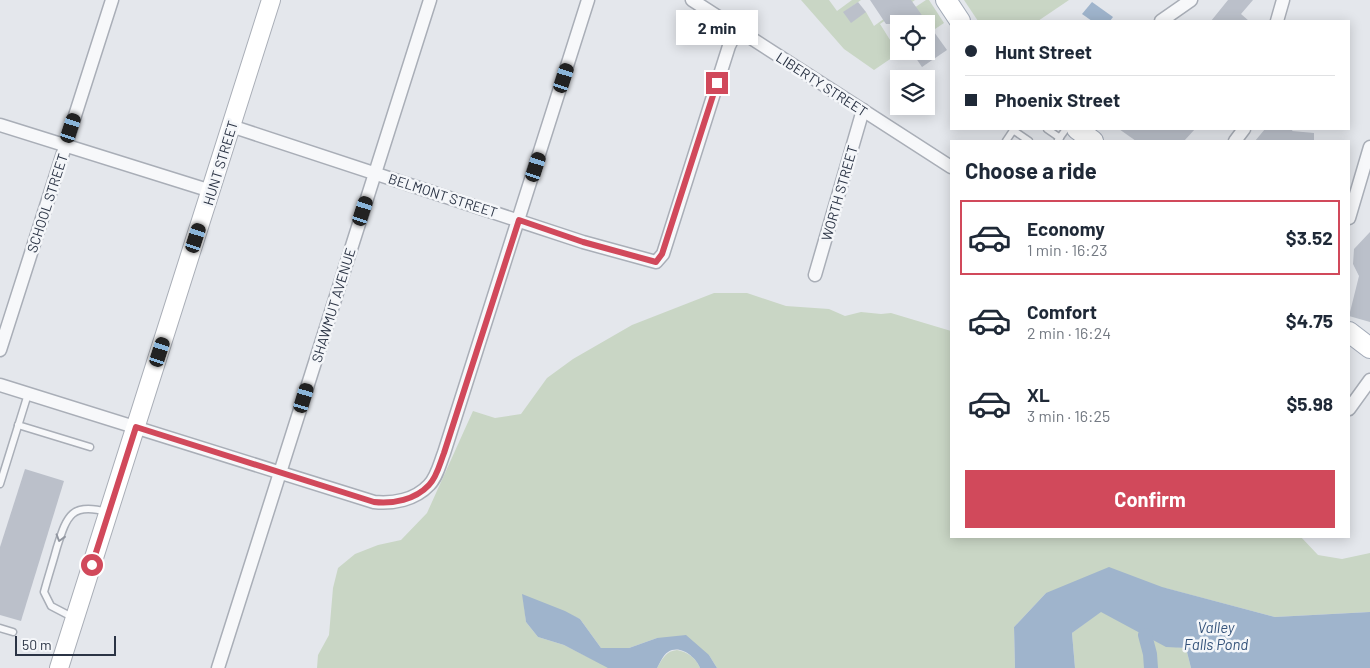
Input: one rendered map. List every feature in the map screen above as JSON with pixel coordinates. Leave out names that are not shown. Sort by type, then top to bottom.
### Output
[{"type":"main road","name":"HUNT STREET","points":[[59,668],[271,0]]},
{"type":"main road","points":[[946,0],[959,20]]},
{"type":"main road","points":[[1078,130],[1092,140]]},
{"type":"main road","points":[[1350,333],[1370,348]]},
{"type":"street","name":"SCHOOL STREET","points":[[0,350],[112,0]]},
{"type":"street","name":"SHAWMUT AVENUE","points":[[218,668],[430,0]]},
{"type":"street","points":[[0,385],[374,502],[389,503],[412,496],[429,485],[436,474],[588,0]]},
{"type":"street","name":"LIBERTY STREET","points":[[692,0],[950,166]]},
{"type":"street","points":[[1162,20],[1191,0]]},
{"type":"street","points":[[1277,20],[1283,0]]},
{"type":"street","name":"BELMONT STREET","points":[[231,126],[583,242],[656,262],[662,254],[729,46],[737,30]]},
{"type":"street","name":"WORTH STREET","points":[[815,275],[863,110]]},
{"type":"street","points":[[0,124],[211,191]]},
{"type":"street","points":[[1350,215],[1370,147]]},
{"type":"street","points":[[1350,408],[1370,380]]},
{"type":"lane","points":[[1014,130],[1028,140]]},
{"type":"lane","points":[[1048,130],[1059,140]]},
{"type":"lane","points":[[0,484],[28,394]]},
{"type":"lane","points":[[18,425],[90,447]]},
{"type":"lane","points":[[75,618],[50,606],[44,592],[66,520],[78,511],[91,507],[109,512]]},
{"type":"lane","points":[[0,628],[13,632]]},
{"type":"green space","points":[[801,0],[829,0],[837,11],[852,0],[861,0],[844,12],[866,12],[874,26],[910,0],[915,0],[893,15],[890,15],[890,17],[880,24],[890,40],[890,59],[874,70],[844,49]]},
{"type":"green space","points":[[926,0],[929,0],[944,23],[935,29],[935,15],[905,14]]},
{"type":"green space","points":[[964,0],[1069,0],[1039,20],[977,20]]},
{"type":"green space","points":[[714,293],[747,293],[786,306],[829,309],[845,316],[861,312],[891,313],[950,331],[950,538],[1302,538],[1318,555],[1342,559],[1370,553],[1370,612],[1275,617],[1165,588],[1046,593],[1014,627],[1015,668],[717,668],[709,655],[657,638],[629,648],[601,648],[580,619],[523,595],[526,622],[538,637],[564,645],[610,668],[317,668],[318,655],[329,635],[333,588],[338,568],[355,554],[378,545],[401,540],[427,513],[473,411],[495,418],[521,414],[547,378],[573,359],[632,325]]},
{"type":"green space","points":[[1101,611],[1166,646],[1186,648],[1191,668],[1075,668],[1072,633]]},
{"type":"green space","points":[[677,650],[691,656],[700,668],[657,668],[667,653]]},
{"type":"water","points":[[1092,2],[1113,17],[1111,20],[1091,20],[1082,14]]},
{"type":"water","name":"Valley Falls Pond","points":[[1109,567],[1162,587],[1275,617],[1370,612],[1370,668],[1191,668],[1186,648],[1166,647],[1101,612],[1072,633],[1075,668],[1015,668],[1014,627],[1046,593]]},
{"type":"water","points":[[522,594],[580,619],[601,648],[629,648],[657,638],[686,635],[709,655],[717,668],[700,668],[687,653],[673,650],[666,653],[657,668],[608,668],[564,645],[538,637],[526,622]]},
{"type":"building","points":[[870,0],[911,0],[922,15],[890,15],[890,24],[886,24]]},
{"type":"building","points":[[1228,0],[1253,0],[1241,14],[1248,20],[1212,20]]},
{"type":"building","points":[[858,2],[866,12],[851,23],[843,12]]},
{"type":"building","points":[[935,33],[947,50],[935,58]]},
{"type":"building","points":[[917,60],[932,60],[922,67]]},
{"type":"building","points":[[1120,130],[1194,130],[1185,140],[1135,140]]},
{"type":"building","points":[[1264,130],[1292,130],[1314,133],[1314,140],[1256,140]]},
{"type":"building","points":[[1370,232],[1370,322],[1350,316],[1359,276],[1353,264],[1354,249]]},
{"type":"building","points":[[25,469],[64,481],[21,621],[0,615],[0,547]]},
{"type":"waterway","points":[[1145,635],[1150,654],[1151,668]]},
{"type":"route","points":[[92,565],[136,427],[374,502],[389,503],[401,501],[429,485],[436,474],[444,453],[519,220],[583,242],[656,262],[662,254],[717,83]]}]
